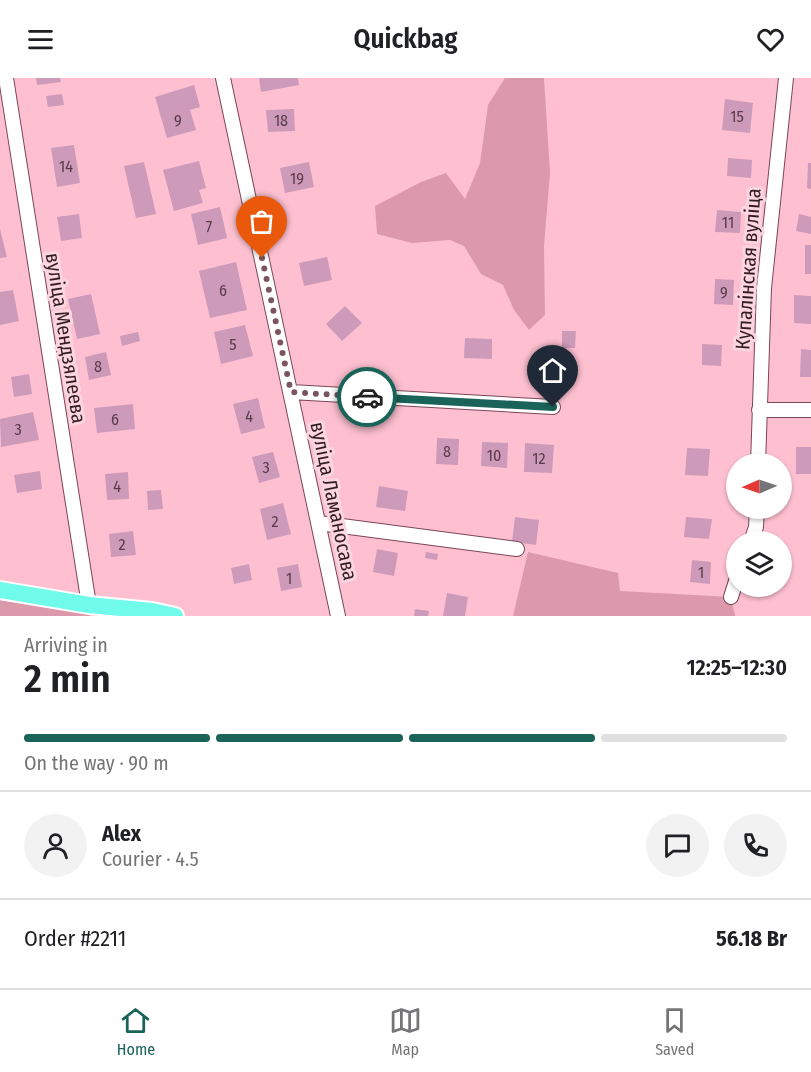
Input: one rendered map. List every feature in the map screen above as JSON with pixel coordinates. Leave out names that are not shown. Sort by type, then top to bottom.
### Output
[{"type":"main road","points":[[0,590],[175,616]]},
{"type":"street","name":"вуліца Мендзялеева","points":[[6,78],[89,605]]},
{"type":"street","name":"вуліца Ламаносава","points":[[223,78],[338,616]]},
{"type":"street","name":"Купалінская вуліца","points":[[758,453],[765,288],[786,78]]},
{"type":"street","points":[[291,392],[553,407]]},
{"type":"street","points":[[759,410],[811,410]]},
{"type":"street","points":[[319,523],[517,549]]},
{"type":"shaded area","points":[[505,78],[544,78],[550,173],[544,246],[545,315],[529,330],[514,310],[503,285],[481,274],[464,246],[450,240],[412,243],[377,234],[375,206],[421,182],[446,173],[465,199],[480,163],[488,105]]},
{"type":"shaded area","points":[[528,552],[618,573],[620,591],[731,597],[735,616],[513,616]]},
{"type":"shaded area","points":[[0,586],[89,605],[90,616],[0,616]]},
{"type":"building","points":[[36,78],[60,78],[61,82],[37,85]]},
{"type":"building","points":[[259,78],[298,78],[299,85],[261,92]]},
{"type":"building","points":[[194,85],[200,107],[190,110],[196,130],[167,138],[155,97]]},
{"type":"building","points":[[62,94],[64,105],[48,107],[46,96]]},
{"type":"building","points":[[725,99],[753,103],[750,133],[722,130]]},
{"type":"building","points":[[294,109],[295,131],[268,132],[266,110]]},
{"type":"building","points":[[74,145],[80,183],[57,187],[51,148]]},
{"type":"building","points":[[728,158],[752,160],[751,178],[727,176]]},
{"type":"building","points":[[199,161],[206,188],[199,190],[203,203],[174,211],[163,170]]},
{"type":"building","points":[[144,162],[156,214],[136,218],[124,166]]},
{"type":"building","points":[[309,162],[314,187],[285,193],[280,168]]},
{"type":"building","points":[[808,163],[811,163],[811,189],[807,188]]},
{"type":"building","points":[[220,207],[227,238],[198,245],[191,214]]},
{"type":"building","points":[[717,210],[741,212],[740,233],[715,232]]},
{"type":"building","points":[[79,214],[82,238],[61,241],[57,217]]},
{"type":"building","points":[[799,214],[811,217],[811,234],[796,231]]},
{"type":"building","points":[[0,229],[7,257],[0,258]]},
{"type":"building","points":[[805,245],[811,245],[811,274],[805,274]]},
{"type":"building","points":[[327,257],[332,280],[304,286],[299,263]]},
{"type":"building","points":[[236,262],[247,310],[210,318],[199,271]]},
{"type":"building","points":[[715,279],[734,280],[733,305],[714,304]]},
{"type":"building","points":[[13,290],[19,321],[0,325],[0,292]]},
{"type":"building","points":[[91,294],[100,334],[77,339],[68,299]]},
{"type":"building","points":[[794,295],[811,296],[811,324],[794,323]]},
{"type":"building","points":[[345,306],[362,323],[342,341],[326,324]]},
{"type":"building","points":[[245,325],[253,356],[221,364],[214,332]]},
{"type":"building","points":[[562,331],[576,331],[575,348],[562,348]]},
{"type":"building","points":[[138,332],[140,341],[122,346],[120,336]]},
{"type":"building","points":[[465,338],[492,339],[492,359],[464,358]]},
{"type":"building","points":[[702,344],[722,345],[721,366],[702,365]]},
{"type":"building","points":[[801,349],[811,350],[811,377],[800,377]]},
{"type":"building","points":[[106,352],[111,375],[89,380],[85,357]]},
{"type":"building","points":[[29,374],[32,394],[14,397],[11,377]]},
{"type":"building","points":[[258,398],[265,428],[241,434],[233,404]]},
{"type":"building","points":[[133,404],[135,429],[97,433],[94,408]]},
{"type":"building","points":[[33,412],[39,440],[1,447],[0,419]]},
{"type":"building","points":[[437,438],[459,439],[458,465],[436,464]]},
{"type":"building","points":[[482,442],[508,443],[507,468],[481,466]]},
{"type":"building","points":[[525,443],[554,445],[552,473],[524,472]]},
{"type":"building","points":[[796,447],[811,447],[811,474],[796,474]]},
{"type":"building","points":[[687,448],[710,449],[708,476],[685,475]]},
{"type":"building","points":[[273,452],[280,477],[259,483],[252,457]]},
{"type":"building","points":[[40,471],[42,489],[17,493],[14,475]]},
{"type":"building","points":[[128,472],[129,499],[107,500],[105,474]]},
{"type":"building","points":[[379,486],[408,491],[405,511],[376,507]]},
{"type":"building","points":[[161,490],[163,509],[148,510],[147,491]]},
{"type":"building","points":[[283,503],[291,534],[267,540],[260,509]]},
{"type":"building","points":[[515,517],[539,520],[536,545],[512,542]]},
{"type":"building","points":[[686,517],[712,519],[709,539],[684,537]]},
{"type":"building","points":[[133,531],[136,555],[111,557],[109,534]]},
{"type":"building","points":[[377,549],[398,553],[394,576],[373,572]]},
{"type":"building","points":[[426,552],[438,554],[437,560],[425,558]]},
{"type":"building","points":[[692,560],[711,562],[710,584],[690,582]]},
{"type":"building","points":[[249,564],[252,580],[234,584],[231,568]]},
{"type":"building","points":[[298,564],[302,587],[281,591],[277,568]]},
{"type":"building","points":[[447,593],[468,597],[465,616],[443,616]]},
{"type":"building","points":[[415,609],[429,611],[428,616],[414,616]]},
{"type":"way so far","points":[[262,258],[291,392],[367,397]]},
{"type":"route","points":[[367,397],[553,407]]}]
